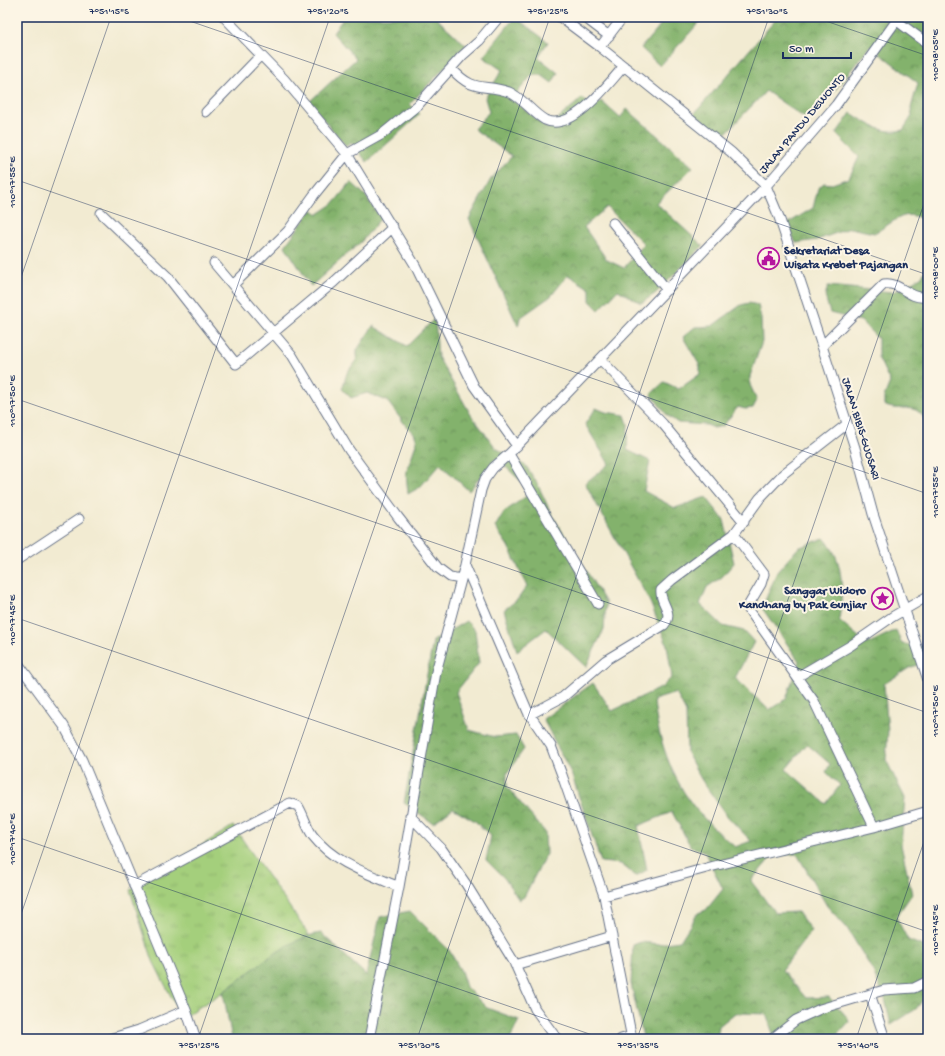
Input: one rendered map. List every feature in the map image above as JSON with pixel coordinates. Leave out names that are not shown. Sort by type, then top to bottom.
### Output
[{"type":"street","points":[[224,17],[260,56],[284,79],[347,154],[415,265],[474,386],[506,433],[517,446]]},
{"type":"street","points":[[233,285],[288,231],[347,154],[381,135],[398,123],[418,105],[479,41],[499,17]]},
{"type":"street","points":[[560,17],[600,47],[731,152],[766,186]]},
{"type":"street","points":[[584,17],[609,36]]},
{"type":"street","points":[[600,47],[623,17]]},
{"type":"street","points":[[898,19],[928,44]]},
{"type":"street","name":"JALAN PANDU DEWONTO","points":[[369,1039],[399,887],[410,816],[436,672],[465,565],[478,503],[485,479],[493,468],[517,446],[766,186],[836,105],[898,19]]},
{"type":"street","points":[[206,112],[260,56]]},
{"type":"street","points":[[452,68],[466,82],[486,89],[508,92],[520,98],[544,119],[555,122],[568,119],[597,98],[624,66]]},
{"type":"street","name":"JALAN BIBIS-GUOSARI","points":[[766,186],[779,217],[822,346],[847,424],[873,514],[928,680]]},
{"type":"street","points":[[101,213],[168,277],[236,364],[334,282],[393,227]]},
{"type":"street","points":[[613,223],[667,290]]},
{"type":"street","points":[[214,263],[292,355],[349,450],[398,517],[438,568],[450,577],[461,579]]},
{"type":"street","points":[[822,346],[884,284],[893,284],[918,297],[924,297],[928,292]]},
{"type":"street","points":[[600,359],[663,424],[744,522]]},
{"type":"street","points":[[529,715],[563,697],[606,660],[664,625],[668,619],[668,611],[661,598],[661,590],[672,580],[734,534],[760,498],[783,474],[847,424]]},
{"type":"street","points":[[509,454],[598,604]]},
{"type":"street","points":[[17,560],[79,519]]},
{"type":"street","points":[[734,534],[764,574],[761,584],[748,606],[749,610],[814,701],[874,827]]},
{"type":"street","points":[[465,565],[529,715],[551,746],[604,896],[632,1037],[621,1039]]},
{"type":"street","points":[[797,677],[850,646],[905,609],[928,596]]},
{"type":"street","points":[[17,662],[64,726],[76,748],[186,1010],[196,1039]]},
{"type":"street","points":[[134,886],[290,803],[293,803],[299,808],[315,838],[336,857],[348,865],[399,887]]},
{"type":"street","points":[[604,896],[714,866],[874,827],[928,811]]},
{"type":"street","points":[[410,816],[441,848],[466,884],[498,934],[515,965],[535,1009],[557,1039]]},
{"type":"street","points":[[515,965],[612,936]]},
{"type":"street","points":[[772,1039],[796,1020],[805,1015],[884,990],[914,988],[928,981]]},
{"type":"street","points":[[870,994],[885,1039]]},
{"type":"street","points":[[109,1039],[139,1030],[186,1010]]},
{"type":"green space","points":[[344,17],[435,17],[466,45],[410,104],[420,114],[367,162],[351,142],[346,146],[309,102],[356,59],[333,33]]},
{"type":"green space","points":[[515,17],[548,42],[538,57],[558,73],[552,83],[541,75],[532,75],[512,99],[547,128],[582,98],[593,107],[601,101],[620,118],[627,109],[693,167],[656,203],[703,246],[656,293],[641,303],[618,290],[599,310],[590,301],[590,289],[568,275],[551,296],[520,318],[518,326],[469,219],[491,179],[512,156],[474,129],[489,112],[485,98],[502,70],[483,57]],"holes":[[[607,207],[644,244],[624,268],[607,260],[584,227]]]},
{"type":"green space","points":[[667,17],[704,17],[660,66],[641,48]]},
{"type":"green space","points":[[778,17],[928,17],[928,223],[920,218],[906,216],[894,221],[874,233],[850,228],[817,240],[796,243],[787,224],[813,208],[818,188],[824,183],[832,184],[849,178],[859,157],[836,134],[851,113],[863,121],[889,131],[903,130],[912,116],[911,108],[918,83],[870,46],[820,109],[806,119],[766,91],[723,136],[694,114]]},
{"type":"green space","points":[[351,182],[365,195],[381,218],[362,241],[311,286],[285,246],[312,209],[318,214],[333,204]]},
{"type":"green space","points":[[928,267],[928,457],[924,446],[925,423],[924,418],[920,413],[916,410],[908,408],[893,408],[884,405],[884,397],[890,382],[878,357],[878,339],[861,321],[830,313],[825,296],[828,286],[893,292],[921,277]]},
{"type":"green space","points":[[749,303],[758,305],[761,318],[762,342],[750,376],[750,385],[757,400],[753,408],[745,409],[738,407],[723,426],[714,428],[707,425],[678,423],[667,415],[651,394],[664,382],[679,389],[700,374],[700,366],[683,337],[695,327],[712,326],[741,305]]},
{"type":"green space","points":[[435,318],[438,357],[471,415],[496,448],[526,466],[537,483],[552,515],[606,603],[604,629],[586,667],[546,629],[517,651],[504,610],[518,599],[527,586],[508,546],[495,527],[504,512],[528,495],[522,482],[496,458],[469,491],[440,464],[420,487],[408,494],[406,473],[417,441],[414,433],[407,427],[387,401],[367,393],[351,398],[342,389],[347,373],[357,359],[357,350],[373,326],[407,346]]},
{"type":"green space","points":[[596,408],[605,412],[625,415],[628,424],[627,450],[650,461],[644,491],[675,508],[706,497],[724,520],[734,563],[722,577],[707,587],[700,604],[723,626],[744,631],[754,642],[735,678],[769,710],[786,699],[799,661],[762,608],[777,572],[798,548],[824,538],[831,547],[836,556],[841,577],[842,588],[839,620],[867,644],[896,630],[902,644],[928,646],[928,661],[909,668],[884,684],[888,730],[886,760],[905,798],[901,845],[912,894],[896,917],[908,940],[928,948],[928,993],[916,1009],[891,1025],[885,999],[873,971],[847,928],[827,906],[797,854],[773,855],[751,881],[775,913],[798,912],[811,931],[782,970],[806,998],[829,997],[847,1017],[849,1022],[833,1039],[775,1039],[766,1014],[735,1013],[719,1026],[717,1039],[643,1037],[631,984],[633,945],[641,942],[658,944],[680,941],[698,913],[706,910],[723,889],[704,851],[691,847],[672,812],[638,826],[647,870],[636,876],[621,864],[601,862],[571,773],[543,719],[593,683],[612,711],[662,687],[672,677],[667,645],[650,602],[585,483],[609,464],[585,424]],"holes":[[[676,693],[686,712],[687,753],[701,779],[726,815],[751,841],[735,847],[703,817],[693,805],[676,778],[663,747],[654,700]],[[807,744],[830,764],[826,772],[840,785],[826,804],[786,769]]]},
{"type":"green space","points":[[466,621],[475,630],[479,663],[456,692],[469,730],[495,737],[516,735],[524,749],[507,773],[507,787],[545,832],[546,854],[524,897],[519,900],[505,879],[486,860],[491,836],[475,821],[453,808],[433,823],[404,803],[433,641]]},
{"type":"green space","points":[[233,826],[309,935],[269,958],[223,992],[182,1018],[153,961],[130,890]]},
{"type":"green space","points":[[410,911],[449,950],[461,971],[466,987],[487,1008],[519,1020],[510,1039],[232,1039],[223,992],[257,966],[296,941],[321,933],[366,975],[380,917]]},
{"type":"place","name":"Sekretariat Desa Wisata Krebet Pajangan","points":[[768,259]]},
{"type":"place","name":"Sanggar Widoro Kandhang by Pak Gunjiar","points":[[882,599]]}]
